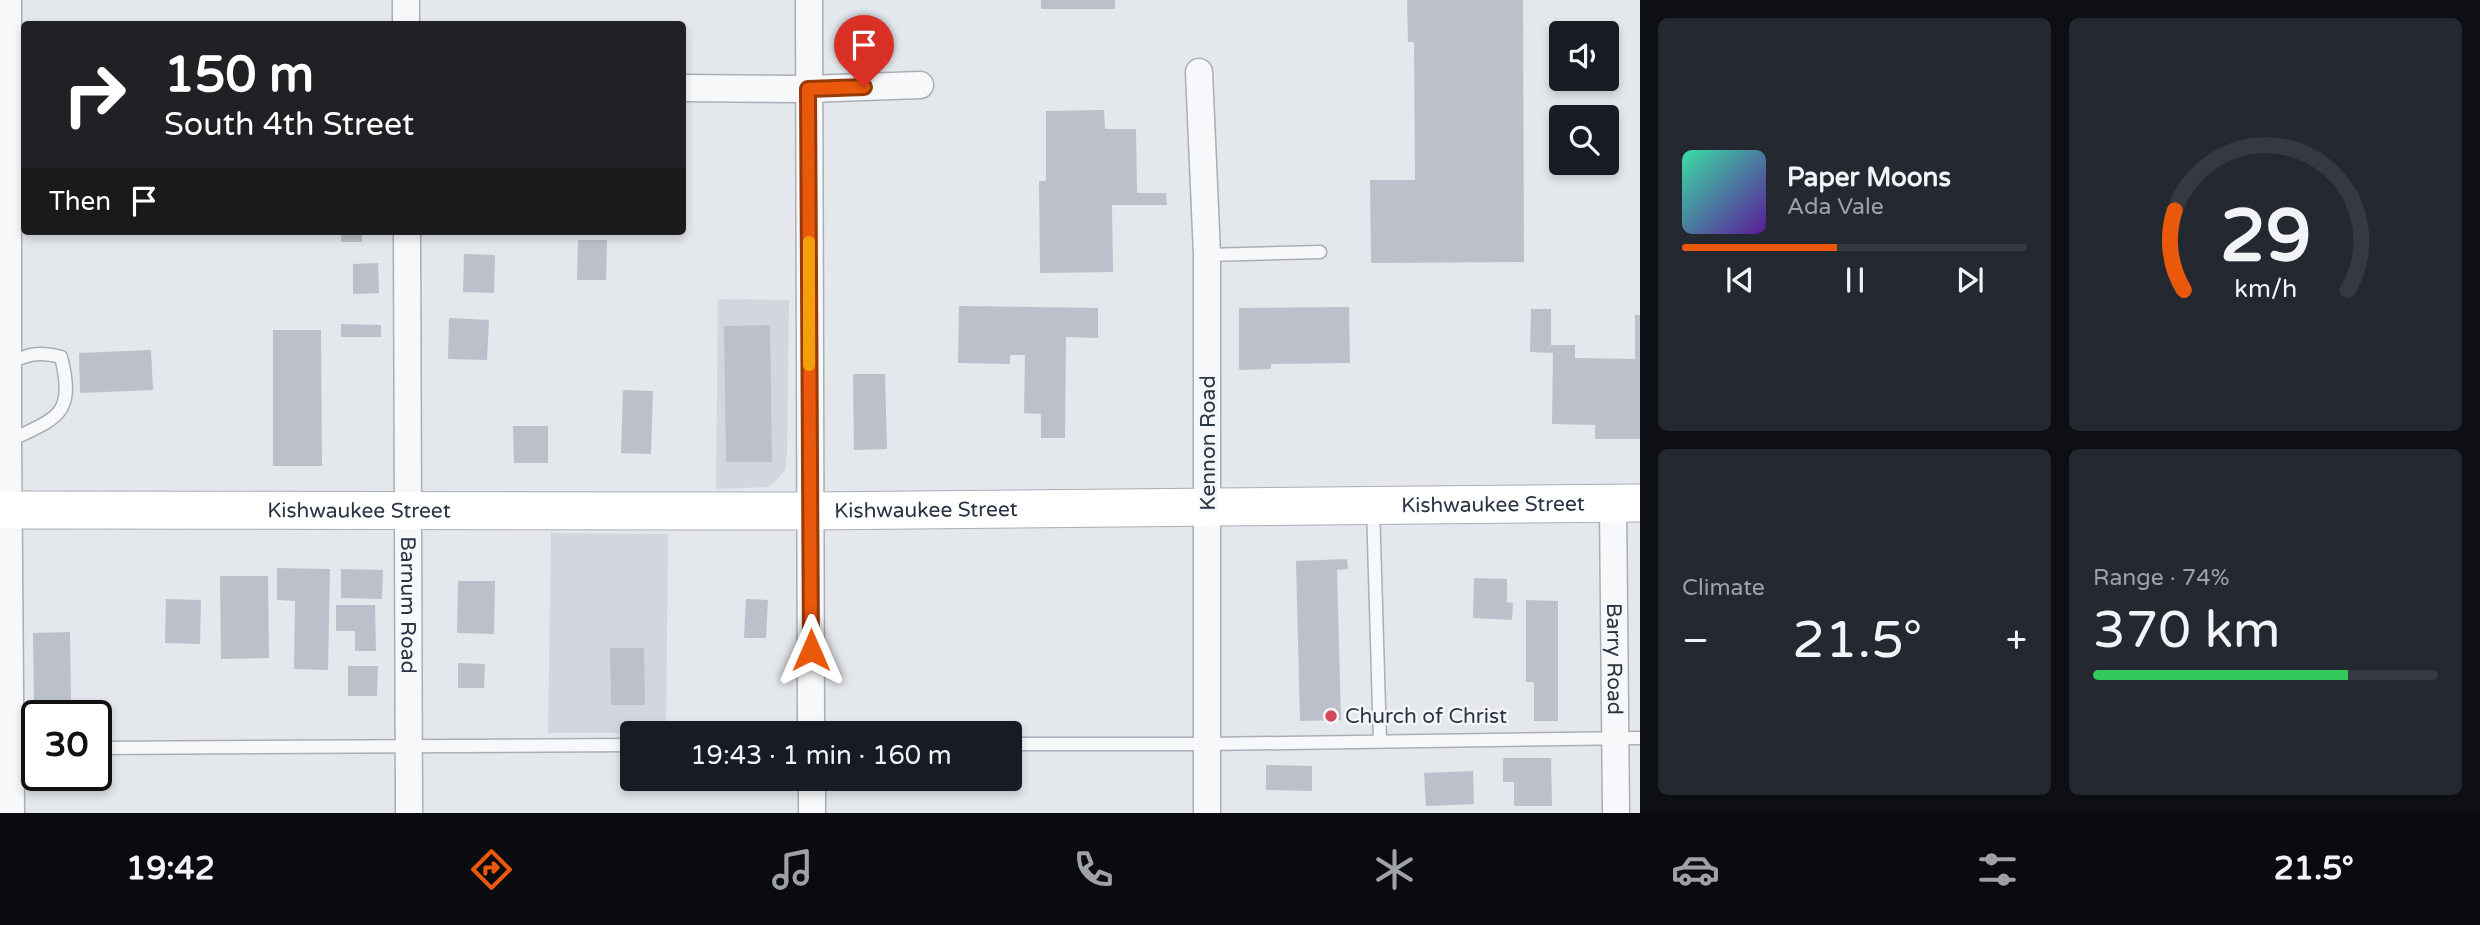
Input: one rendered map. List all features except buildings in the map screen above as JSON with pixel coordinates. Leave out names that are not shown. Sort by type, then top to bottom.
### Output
[{"type":"street","points":[[8,0],[8,441],[4,510],[16,748],[11,813]]},
{"type":"street","points":[[405,0],[405,21]]},
{"type":"street","points":[[809,0],[811,721]]},
{"type":"street","name":"Kennon Road","points":[[1199,72],[1207,255],[1207,813]]},
{"type":"street","points":[[686,88],[808,89],[920,85]]},
{"type":"street","name":"Barnum Road","points":[[407,235],[409,813]]},
{"type":"street","name":"Kishwaukee Street","points":[[4,510],[810,511],[1626,503]]},
{"type":"street","name":"Barry Road","points":[[1616,813],[1628,738],[1626,503]]},
{"type":"street","points":[[812,791],[812,813]]},
{"type":"lane","points":[[1207,255],[1320,252]]},
{"type":"lane","points":[[8,363],[30,354],[43,353],[61,357],[67,398],[55,418],[8,441]]},
{"type":"lane","points":[[1373,506],[1380,741]]},
{"type":"lane","points":[[1022,744],[1628,738]]},
{"type":"lane","points":[[112,748],[620,745]]},
{"type":"shaded area","points":[[718,299],[789,300],[787,454],[785,470],[768,487],[716,489]]},
{"type":"shaded area","points":[[551,533],[668,534],[666,721],[620,721],[620,733],[548,733]]},
{"type":"slow traffic","points":[[809,242],[809,365]]},
{"type":"place","name":"Church of Christ","points":[[1331,716]]},
{"type":"route","points":[[811,650],[808,89],[864,87]]}]
